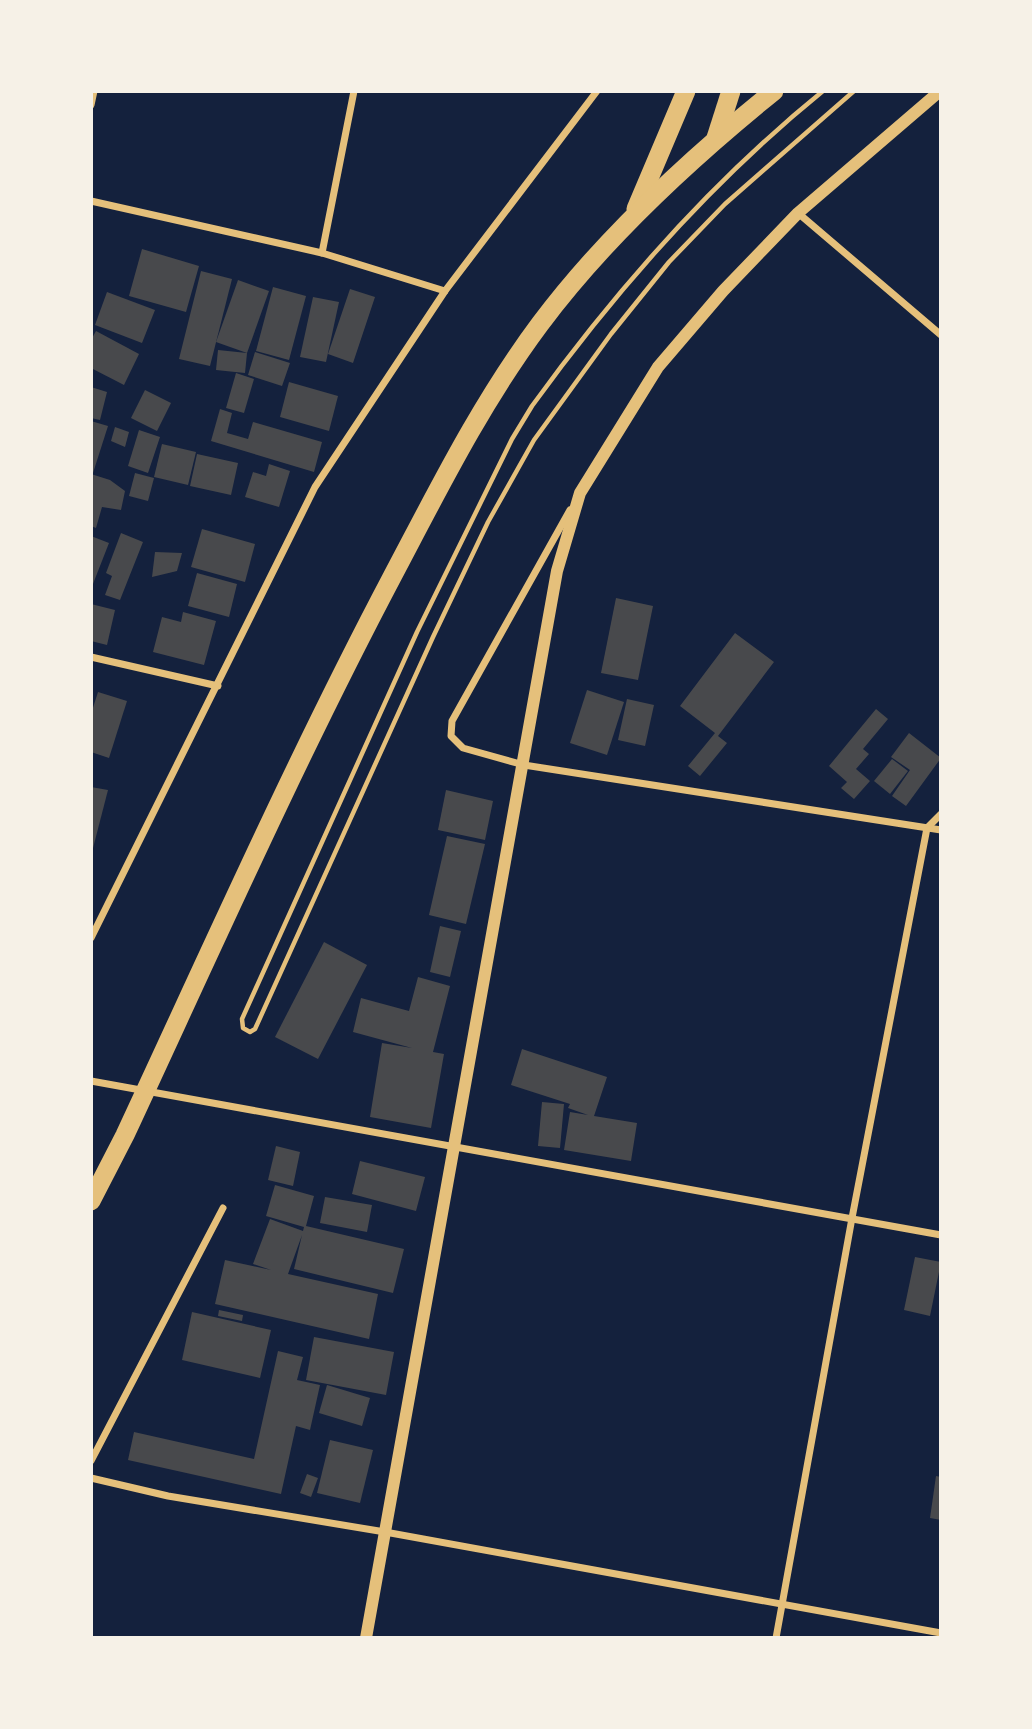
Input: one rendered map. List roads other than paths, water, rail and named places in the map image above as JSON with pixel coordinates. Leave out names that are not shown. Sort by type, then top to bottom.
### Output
[{"type":"highway","points":[[632,218],[686,91]]},
{"type":"highway","points":[[716,138],[731,91]]},
{"type":"highway","points":[[91,1201],[125,1135],[349,658],[473,423],[541,323],[632,218],[716,138],[774,91]]},
{"type":"street","points":[[91,105],[94,91]]},
{"type":"street","points":[[322,253],[354,91]]},
{"type":"street","points":[[91,938],[315,487],[445,291],[597,91]]},
{"type":"street","points":[[940,91],[798,213],[723,291],[658,367],[580,493],[452,721],[451,736],[463,748],[524,765],[941,830]]},
{"type":"street","points":[[91,201],[322,253],[445,291]]},
{"type":"street","points":[[798,213],[941,335]]},
{"type":"street","points":[[366,1638],[557,571],[580,493]]},
{"type":"street","points":[[91,657],[218,686]]},
{"type":"street","points":[[776,1638],[852,1218],[927,828],[941,814]]},
{"type":"street","points":[[91,1081],[941,1235]]},
{"type":"street","points":[[91,1461],[223,1208]]},
{"type":"street","points":[[91,1478],[168,1496],[385,1532],[941,1633]]}]
